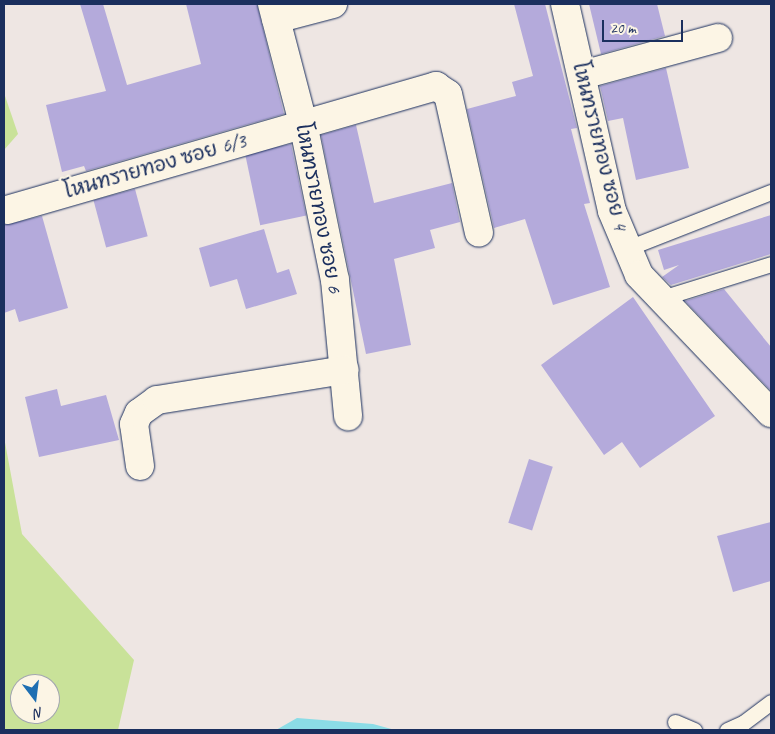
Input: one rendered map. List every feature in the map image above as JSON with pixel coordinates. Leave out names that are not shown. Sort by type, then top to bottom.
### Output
[{"type":"street","points":[[274,12],[333,4]]},
{"type":"street","name":"โหนทรายทอง ซอย 4","points":[[565,4],[612,211],[639,275],[771,413]]},
{"type":"street","name":"โหนทรายทอง ซอย 6","points":[[274,12],[303,123],[335,280],[346,370],[348,416]]},
{"type":"street","points":[[582,75],[718,38]]},
{"type":"street","name":"โหนทรายทอง ซอย 6/3","points":[[8,210],[427,87],[443,88],[448,94],[478,233]]},
{"type":"street","points":[[140,466],[134,424],[139,413],[157,400],[346,370]]},
{"type":"lane","points":[[628,248],[771,192]]},
{"type":"lane","points":[[662,298],[771,264]]},
{"type":"lane","points":[[727,730],[743,723],[771,702]]},
{"type":"lane","points":[[675,722],[694,730]]},
{"type":"green space","points":[[4,93],[18,134],[4,150]]},
{"type":"green space","points":[[4,437],[22,534],[134,660],[118,730],[4,730]]},
{"type":"water","points":[[297,718],[373,724],[395,730],[276,730]]},
{"type":"building","points":[[80,4],[103,4],[127,85],[201,64],[186,4],[257,4],[284,114],[86,171],[84,166],[62,172],[46,105],[106,91]]},
{"type":"building","points":[[514,4],[545,4],[577,128],[571,129],[590,203],[584,204],[610,287],[553,305],[525,219],[494,228],[467,109],[516,96],[512,82],[533,76]]},
{"type":"building","points":[[589,4],[657,4],[665,36],[601,54]]},
{"type":"building","points":[[666,68],[689,168],[636,180],[623,118],[608,121],[600,86]]},
{"type":"building","points":[[356,125],[374,203],[452,183],[460,222],[430,230],[435,248],[394,259],[411,345],[366,354],[321,135]]},
{"type":"building","points":[[291,144],[306,215],[260,225],[245,154]]},
{"type":"building","points":[[135,189],[148,236],[106,247],[93,200]]},
{"type":"building","points":[[771,215],[771,254],[671,285],[662,277],[679,265],[664,270],[658,250]]},
{"type":"building","points":[[42,216],[68,308],[19,322],[15,309],[4,313],[4,225]]},
{"type":"building","points":[[264,229],[277,273],[289,269],[297,294],[246,309],[237,279],[210,287],[199,248]]},
{"type":"building","points":[[724,289],[771,347],[771,391],[685,301]]},
{"type":"building","points":[[633,297],[715,416],[640,468],[622,442],[604,455],[541,365]]},
{"type":"building","points":[[57,389],[61,406],[106,395],[119,440],[39,457],[25,397]]},
{"type":"building","points":[[529,459],[553,467],[532,530],[508,523]]},
{"type":"building","points":[[771,522],[771,581],[733,592],[717,536]]}]
